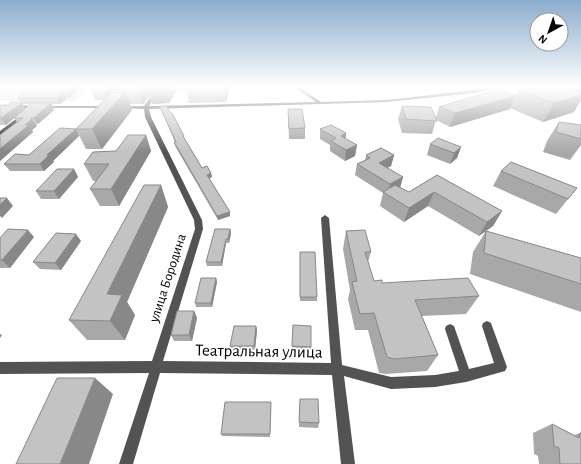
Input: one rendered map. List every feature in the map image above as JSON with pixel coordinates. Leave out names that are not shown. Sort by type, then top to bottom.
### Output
[{"type":"street","points":[[0,134],[33,109]]},
{"type":"street","name":"улица Бородина","points":[[126,464],[155,366],[199,229],[198,220],[148,117],[146,109]]},
{"type":"street","points":[[325,218],[337,369],[348,464]]},
{"type":"street","name":"Театральная улица","points":[[0,368],[155,366],[337,369],[391,383],[435,381],[466,376],[502,367],[488,326]]},
{"type":"street","points":[[450,329],[466,376]]},
{"type":"building","points":[[0,109],[14,109],[1,118]]},
{"type":"building","points":[[25,109],[45,109],[34,118],[31,118],[32,119],[25,125],[29,125],[0,149],[0,135],[23,118],[14,118]]},
{"type":"building","points":[[96,109],[110,109],[92,129],[76,129]]},
{"type":"building","points":[[161,109],[168,109],[172,113],[183,136],[202,168],[207,166],[211,173],[207,175],[230,212],[217,216],[174,142],[176,142]]},
{"type":"building","points":[[288,109],[302,109],[305,128],[289,129]]},
{"type":"building","points":[[403,109],[432,109],[437,121],[406,119]]},
{"type":"building","points":[[443,109],[471,109],[455,113]]},
{"type":"building","points":[[559,122],[581,125],[581,139],[556,132]]},
{"type":"building","points":[[331,125],[346,133],[341,136],[357,145],[346,150],[331,141],[336,138],[320,129]]},
{"type":"building","points":[[60,128],[76,129],[47,155],[49,155],[40,164],[4,164],[15,154],[29,155]]},
{"type":"building","points":[[128,135],[146,135],[111,189],[90,189],[109,164],[84,164],[93,152],[116,151]]},
{"type":"building","points":[[438,138],[461,147],[454,153],[430,144]]},
{"type":"building","points":[[381,148],[394,155],[379,163],[403,177],[390,184],[357,164],[370,158],[366,155]]},
{"type":"building","points":[[511,162],[577,188],[568,199],[501,171]]},
{"type":"building","points":[[57,169],[74,169],[54,191],[36,191]]},
{"type":"building","points":[[437,175],[502,211],[487,222],[434,192],[409,208],[383,192],[395,185],[409,192]]},
{"type":"building","points":[[144,185],[161,185],[107,294],[122,295],[110,321],[69,320]]},
{"type":"building","points":[[0,198],[7,198],[0,205]]},
{"type":"building","points":[[8,229],[28,230],[2,260],[0,260],[0,238]]},
{"type":"building","points":[[215,229],[230,229],[228,239],[226,239],[221,262],[206,262]]},
{"type":"building","points":[[365,230],[371,252],[365,252],[374,281],[382,280],[382,283],[468,278],[479,296],[415,300],[438,355],[394,359],[387,357],[374,313],[360,314],[352,282],[357,281],[346,231]]},
{"type":"building","points":[[486,231],[581,258],[581,284],[484,253]]},
{"type":"building","points":[[56,233],[76,234],[55,263],[33,262]]},
{"type":"building","points":[[300,252],[315,252],[317,297],[300,297]]},
{"type":"building","points":[[201,278],[216,278],[211,303],[195,303]]},
{"type":"building","points":[[177,311],[194,311],[189,335],[171,335]]},
{"type":"building","points":[[293,325],[311,326],[311,347],[292,346]]},
{"type":"building","points":[[234,326],[256,326],[254,346],[230,346]]},
{"type":"building","points":[[57,378],[95,378],[60,464],[16,464]]},
{"type":"building","points":[[300,399],[318,399],[319,423],[299,422]]},
{"type":"building","points":[[225,402],[271,402],[270,434],[221,434]]},
{"type":"building","points":[[552,424],[579,438],[581,433],[581,464],[560,464],[559,448],[554,446]]}]
